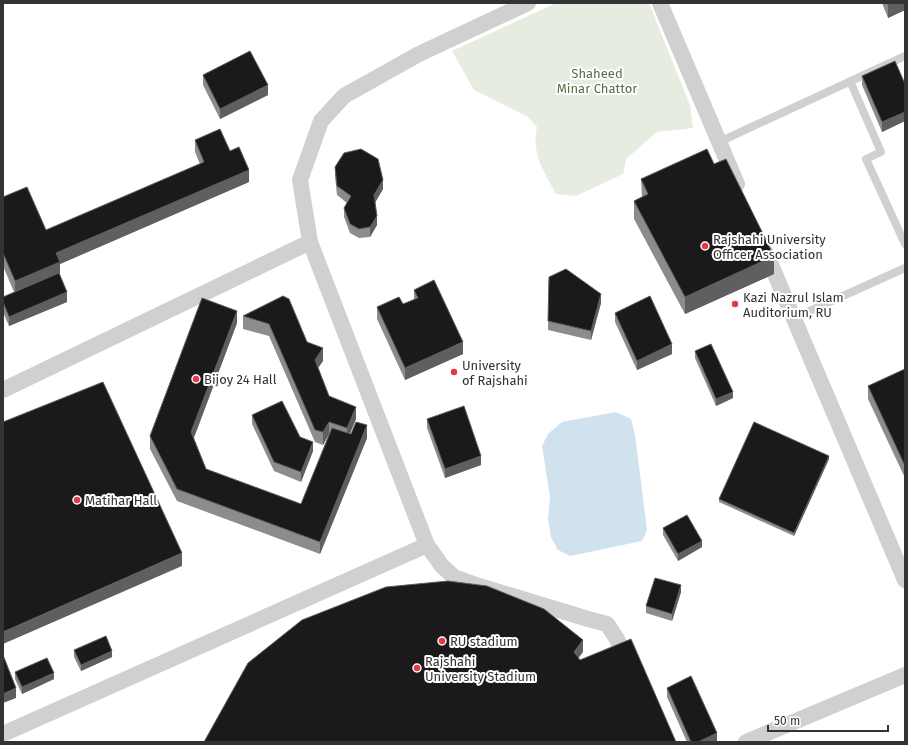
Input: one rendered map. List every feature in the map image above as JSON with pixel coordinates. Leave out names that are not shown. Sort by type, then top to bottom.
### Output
[{"type":"street","points":[[528,3],[419,54],[344,96],[322,121],[300,180],[310,242],[427,545],[442,566],[454,577],[476,586],[607,624],[617,639],[635,679]]},
{"type":"street","points":[[660,3],[744,201]]},
{"type":"street","points":[[760,238],[905,580]]},
{"type":"street","points":[[3,390],[310,242]]},
{"type":"street","points":[[3,734],[427,545]]},
{"type":"street","points":[[746,742],[905,675]]},
{"type":"lane","points":[[719,142],[905,56]]},
{"type":"lane","points":[[850,81],[880,152],[866,159],[905,244]]},
{"type":"lane","points":[[794,318],[905,268]]},
{"type":"green space","name":"Shaheed Minar Chattor","points":[[556,3],[649,3],[690,105],[693,128],[657,132],[626,159],[623,174],[576,196],[556,194],[543,170],[537,154],[537,127],[528,117],[474,90],[452,51]]},
{"type":"water","points":[[616,412],[631,419],[635,435],[647,530],[642,541],[570,556],[558,550],[551,537],[548,519],[550,497],[542,446],[548,434],[562,422]]},
{"type":"building","points":[[250,51],[268,85],[220,109],[203,75]]},
{"type":"building","points":[[895,61],[905,84],[905,112],[882,122],[862,76]]},
{"type":"building","points":[[220,129],[230,151],[239,147],[249,170],[56,253],[60,262],[15,281],[3,253],[3,197],[27,187],[46,230],[204,162],[195,140]]},
{"type":"building","points":[[361,149],[378,159],[383,180],[374,195],[377,216],[370,227],[359,229],[350,224],[344,208],[351,196],[337,186],[335,167],[344,153]]},
{"type":"building","name":"Rajshahi University Officer Association","points":[[707,149],[714,164],[726,159],[774,256],[685,297],[634,201],[648,194],[641,179]]},
{"type":"building","points":[[566,269],[601,294],[591,331],[548,321],[549,277]]},
{"type":"building","points":[[59,273],[67,292],[9,317],[3,302],[3,297]]},
{"type":"building","points":[[434,280],[463,342],[405,368],[377,307],[399,297],[403,304],[418,298],[414,290]]},
{"type":"building","points":[[283,296],[289,299],[307,342],[323,348],[315,360],[329,396],[356,407],[347,428],[329,422],[323,432],[315,430],[269,324],[243,316]]},
{"type":"building","points":[[650,296],[672,344],[637,361],[615,313]]},
{"type":"building","name":"Bijoy 24 Hall","points":[[202,298],[237,311],[191,432],[206,469],[301,504],[332,428],[351,434],[356,422],[367,425],[320,542],[177,489],[150,436]]},
{"type":"building","points":[[711,344],[733,392],[716,399],[695,351]]},
{"type":"building","points":[[905,369],[905,466],[868,386]]},
{"type":"building","name":"Matihar Hall","points":[[103,382],[182,553],[3,632],[3,422]]},
{"type":"building","points":[[282,401],[300,437],[313,442],[301,472],[274,462],[252,415]]},
{"type":"building","points":[[464,406],[481,456],[445,469],[427,419]]},
{"type":"building","points":[[754,422],[829,456],[794,533],[719,499]]},
{"type":"building","points":[[687,515],[702,541],[678,554],[663,528]]},
{"type":"building","points":[[655,578],[681,585],[672,614],[646,606]]},
{"type":"building","name":"RU stadium","points":[[448,581],[487,586],[544,609],[583,640],[574,652],[580,660],[631,639],[676,742],[204,742],[248,663],[302,620],[386,587]]},
{"type":"building","points":[[106,636],[112,651],[81,665],[74,650]]},
{"type":"building","points":[[3,655],[16,688],[3,694]]},
{"type":"building","points":[[47,658],[54,673],[22,687],[15,672]]},
{"type":"building","points":[[691,676],[717,733],[698,742],[691,742],[667,688]]},
{"type":"place","name":"Rajshahi University Officer Association","points":[[705,246]]},
{"type":"place","name":"Kazi Nazrul Islam Auditorium, RU","points":[[735,304]]},
{"type":"place","name":"University of Rajshahi","points":[[454,372]]},
{"type":"place","name":"Bijoy 24 Hall","points":[[196,379]]},
{"type":"place","name":"Matihar Hall","points":[[77,500]]},
{"type":"place","name":"RU stadium","points":[[442,641]]},
{"type":"place","name":"Rajshahi University Stadium","points":[[417,668]]}]
